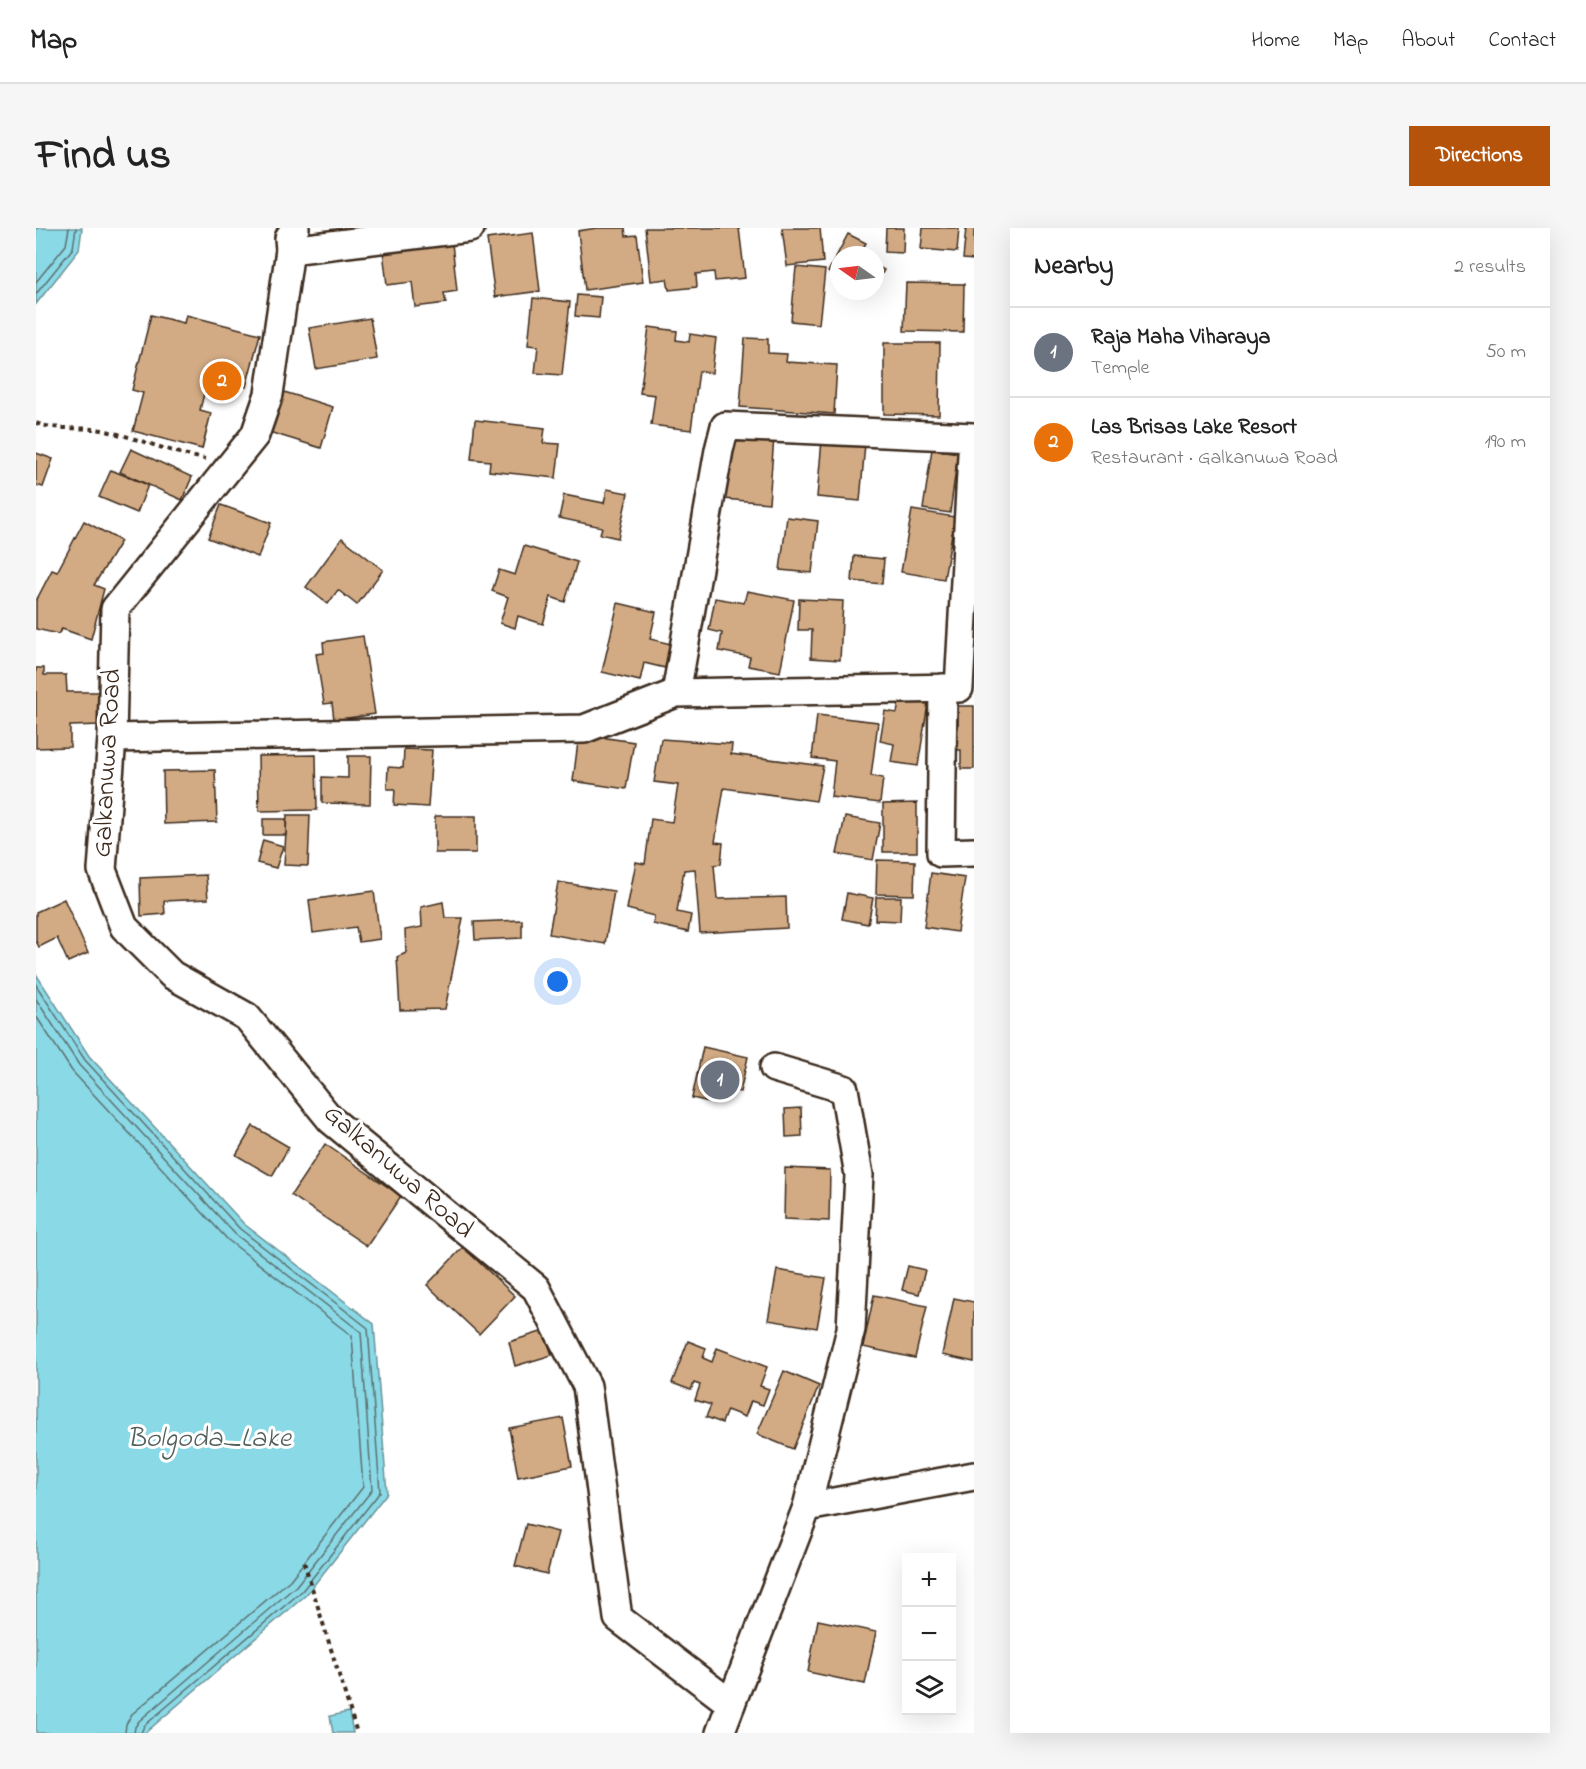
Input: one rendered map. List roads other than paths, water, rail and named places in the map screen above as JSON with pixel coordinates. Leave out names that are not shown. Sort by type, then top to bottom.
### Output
[{"type":"street","points":[[292,239],[470,228]]},
{"type":"street","name":"Galkanuwa Road","points":[[292,239],[268,394],[255,435],[115,609],[111,738],[102,870],[124,927],[172,975],[248,1017],[332,1120],[536,1288],[587,1386],[618,1618],[731,1704]]},
{"type":"street","points":[[111,738],[584,729],[676,693],[959,688],[973,437],[725,426],[676,693]]},
{"type":"street","points":[[943,688],[941,853],[974,852]]},
{"type":"street","points":[[720,1733],[807,1507],[850,1329],[859,1174],[844,1089],[774,1068]]},
{"type":"street","points":[[807,1507],[974,1476]]},
{"type":"water","points":[[36,228],[82,228],[79,250],[36,304]]},
{"type":"water","name":"Bolgoda_Lake","points":[[36,974],[89,1056],[244,1224],[374,1324],[387,1493],[306,1595],[145,1733],[36,1733]]},
{"type":"water","points":[[349,1712],[353,1733],[333,1733],[330,1716]]},
{"type":"place","name":"Las Brisas Lake Resort","points":[[222,381]]},
{"type":"place","name":"Raja Maha Viharaya","points":[[720,1080]]}]
